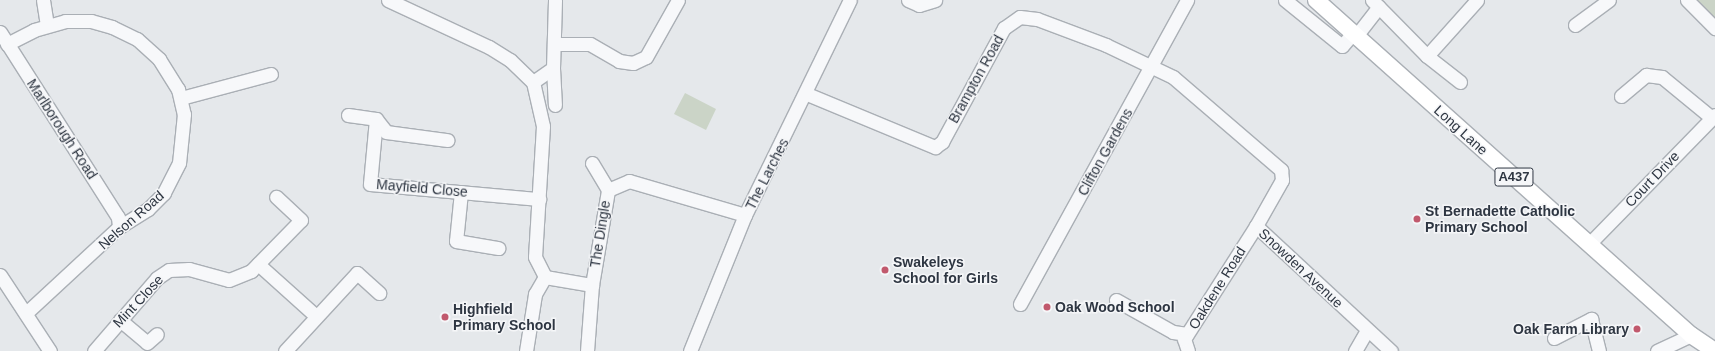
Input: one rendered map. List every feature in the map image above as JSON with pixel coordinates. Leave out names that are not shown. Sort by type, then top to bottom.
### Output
[{"type":"main road","name":"Long Lane","points":[[1316,0],[1590,243],[1691,335],[1715,351]]},
{"type":"street","points":[[43,0],[47,26]]},
{"type":"street","points":[[388,0],[489,47],[510,60],[533,82],[543,126],[540,199],[535,257],[545,277]]},
{"type":"street","points":[[555,105],[553,68],[556,0]]},
{"type":"street","points":[[554,44],[590,44],[619,61],[633,63],[646,57],[678,0]]},
{"type":"street","name":"The Larches","points":[[690,351],[745,216],[807,94],[850,0]]},
{"type":"street","points":[[908,0],[919,5],[935,0]]},
{"type":"street","name":"Clifton Gardens","points":[[1020,304],[1153,66],[1187,0]]},
{"type":"street","points":[[1285,0],[1342,46],[1354,35],[1376,3],[1427,56],[1460,82]]},
{"type":"street","points":[[1427,56],[1477,0]]},
{"type":"street","points":[[1575,25],[1610,0]]},
{"type":"street","points":[[1687,0],[1715,28]]},
{"type":"street","name":"Brampton Road","points":[[807,94],[935,147],[942,142],[1004,28],[1020,18],[1037,19],[1153,66]]},
{"type":"street","name":"Nelson Road","points":[[7,44],[47,26],[91,21],[137,39],[168,70],[181,98],[184,135],[175,174],[156,202],[119,227],[26,313]]},
{"type":"street","name":"Marlborough Road","points":[[0,32],[118,217],[119,227]]},
{"type":"street","name":"Snowden Avenue","points":[[1153,66],[1173,77],[1282,170],[1288,181],[1256,226],[1391,351]]},
{"type":"street","points":[[533,82],[553,68]]},
{"type":"street","points":[[181,98],[271,74]]},
{"type":"street","points":[[1621,96],[1646,75],[1662,77],[1713,116]]},
{"type":"street","points":[[348,115],[376,119],[386,132],[447,140]]},
{"type":"street","name":"Court Drive","points":[[1590,243],[1713,116]]},
{"type":"street","name":"Mayfield Close","points":[[376,119],[370,184],[540,199]]},
{"type":"street","points":[[592,162],[608,190]]},
{"type":"street","name":"The Dingle","points":[[587,351],[592,285],[608,190],[629,181],[745,216]]},
{"type":"street","points":[[461,192],[456,241],[498,248]]},
{"type":"street","name":"Mint Close","points":[[94,351],[120,320],[169,270],[189,269],[229,280],[243,276],[258,264],[301,220],[276,197]]},
{"type":"street","name":"Oakdene Road","points":[[1188,351],[1184,339],[1256,226]]},
{"type":"street","points":[[258,264],[316,316]]},
{"type":"street","points":[[285,351],[357,273],[379,293]]},
{"type":"street","points":[[0,274],[50,351]]},
{"type":"street","points":[[545,277],[592,285]]},
{"type":"street","points":[[526,351],[535,294],[545,277]]},
{"type":"street","points":[[1116,300],[1173,332],[1187,334]]},
{"type":"street","points":[[1554,338],[1591,319],[1599,351]]},
{"type":"street","points":[[120,320],[147,344],[157,334]]},
{"type":"street","points":[[1355,351],[1367,330]]},
{"type":"street","points":[[1657,351],[1691,335]]},
{"type":"shaded area","points":[[1687,0],[1715,0],[1715,28]]},
{"type":"shaded area","points":[[685,93],[716,109],[706,130],[674,114]]},
{"type":"place","name":"St Bernadette Catholic Primary School","points":[[1417,219]]},
{"type":"place","name":"Swakeleys School for Girls","points":[[885,270]]},
{"type":"place","name":"Oak Wood School","points":[[1047,307]]},
{"type":"place","name":"Highfield Primary School","points":[[445,317]]},
{"type":"place","name":"Oak Farm Library","points":[[1637,329]]}]
